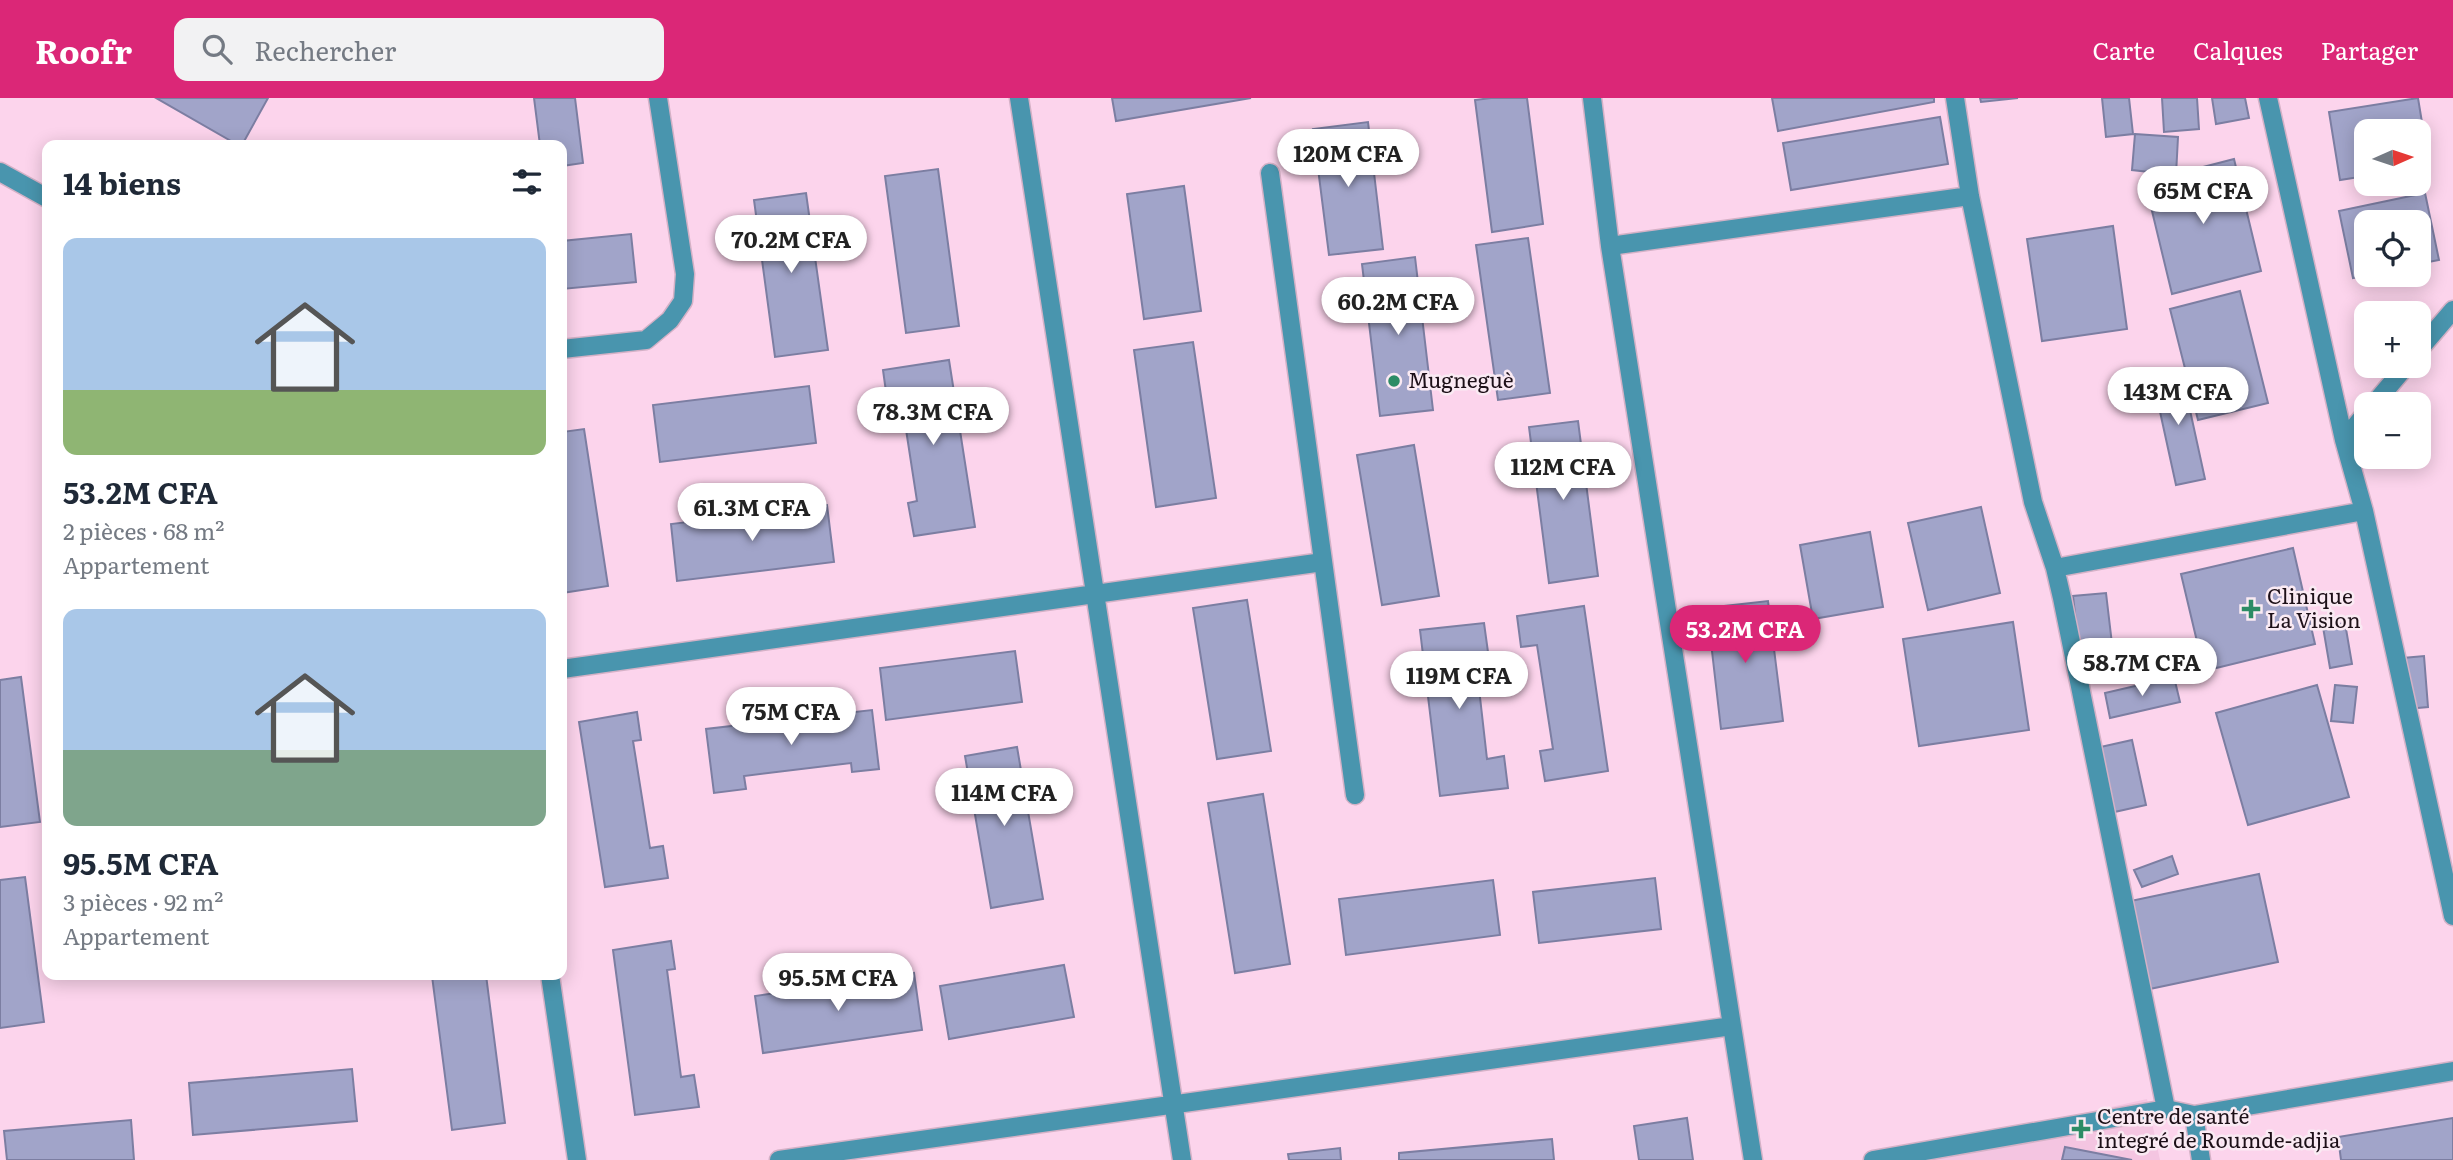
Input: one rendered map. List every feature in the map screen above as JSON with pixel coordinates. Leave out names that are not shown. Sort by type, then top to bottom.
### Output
[{"type":"street","points":[[567,348],[646,340],[670,320],[683,301],[685,274],[658,98]]},
{"type":"street","points":[[1019,98],[1182,1160]]},
{"type":"street","points":[[1592,98],[1610,246],[1753,1160]]},
{"type":"street","points":[[1955,98],[1970,196],[2033,502],[2055,568],[2166,1109]]},
{"type":"street","points":[[2268,98],[2344,440],[2364,511],[2453,916]]},
{"type":"street","points":[[0,172],[42,195]]},
{"type":"street","points":[[1270,173],[1355,795]]},
{"type":"street","points":[[1610,246],[1970,196]]},
{"type":"street","points":[[2431,336],[2453,310]]},
{"type":"street","points":[[2384,392],[2396,378]]},
{"type":"street","points":[[2344,440],[2354,428]]},
{"type":"street","points":[[2055,568],[2364,511]]},
{"type":"street","points":[[567,668],[1323,562]]},
{"type":"street","points":[[551,980],[576,1160]]},
{"type":"street","points":[[779,1160],[1732,1026]]},
{"type":"street","points":[[1873,1160],[2166,1109],[2194,1115],[2453,1071]]},
{"type":"street","points":[[2194,1115],[2201,1160]]},
{"type":"shaded area","name":"Centre de santé integré de Roumde-adjia","points":[[2147,1099],[2160,1160],[1871,1160]]},
{"type":"building","points":[[156,98],[268,98],[245,140],[229,140]]},
{"type":"building","points":[[534,98],[575,98],[583,163],[567,165],[567,140],[539,140]]},
{"type":"building","points":[[1112,98],[1251,98],[1116,121]]},
{"type":"building","points":[[1527,98],[1543,224],[1492,232],[1475,100]]},
{"type":"building","points":[[1772,98],[1934,98],[1934,102],[1778,131]]},
{"type":"building","points":[[1980,98],[2018,98],[1981,102]]},
{"type":"building","points":[[2102,98],[2129,98],[2133,134],[2106,137]]},
{"type":"building","points":[[2162,98],[2197,98],[2199,129],[2164,132]]},
{"type":"building","points":[[2212,98],[2245,98],[2249,118],[2216,124]]},
{"type":"building","points":[[2418,98],[2421,119],[2354,119],[2354,178],[2340,180],[2329,112]]},
{"type":"building","points":[[1940,117],[1948,164],[1791,190],[1783,143]]},
{"type":"building","points":[[1368,122],[1383,249],[1329,255],[1313,129]]},
{"type":"building","points":[[2135,134],[2178,137],[2176,175],[2132,170]]},
{"type":"building","points":[[2234,159],[2261,271],[2172,294],[2145,182]]},
{"type":"building","points":[[938,169],[959,326],[906,333],[885,176]]},
{"type":"building","points":[[1184,186],[1201,311],[1144,319],[1127,194]]},
{"type":"building","points":[[806,193],[828,350],[775,357],[754,200]]},
{"type":"building","points":[[2411,196],[2426,196],[2429,210],[2354,210],[2353,278],[2339,211]]},
{"type":"building","points":[[2431,222],[2439,260],[2431,262]]},
{"type":"building","points":[[2113,226],[2127,329],[2042,341],[2027,239]]},
{"type":"building","points":[[631,234],[636,282],[567,289],[567,240]]},
{"type":"building","points":[[1528,238],[1550,393],[1498,400],[1476,245]]},
{"type":"building","points":[[1415,257],[1433,410],[1380,416],[1362,264]]},
{"type":"building","points":[[2240,291],[2268,403],[2198,420],[2170,309]]},
{"type":"building","points":[[1193,342],[1216,498],[1156,507],[1134,350]]},
{"type":"building","points":[[949,360],[975,527],[914,536],[908,503],[917,501],[901,397],[887,399],[883,370]]},
{"type":"building","points":[[2181,369],[2205,479],[2176,485],[2152,375]]},
{"type":"building","points":[[809,386],[816,443],[660,462],[653,405]]},
{"type":"building","points":[[1578,421],[1598,576],[1549,583],[1529,427]]},
{"type":"building","points":[[584,429],[608,586],[567,592],[567,431]]},
{"type":"building","points":[[1414,445],[1439,596],[1382,605],[1357,455]]},
{"type":"building","points":[[827,505],[834,562],[677,581],[671,524]]},
{"type":"building","points":[[1981,507],[2000,593],[1928,610],[1908,523]]},
{"type":"building","points":[[1870,532],[1883,607],[1813,619],[1800,545]]},
{"type":"building","points":[[2293,548],[2315,644],[2204,671],[2181,574]]},
{"type":"building","points":[[2106,593],[2112,644],[2079,648],[2073,596]]},
{"type":"building","points":[[1247,600],[1271,751],[1217,759],[1193,608]]},
{"type":"building","points":[[1768,601],[1783,721],[1721,729],[1707,608]]},
{"type":"building","points":[[1584,606],[1608,771],[1545,781],[1540,751],[1553,749],[1537,645],[1521,647],[1517,616]]},
{"type":"building","points":[[2013,622],[2029,730],[1919,746],[1903,639]]},
{"type":"building","points":[[1484,623],[1488,652],[1475,653],[1487,759],[1504,756],[1508,788],[1440,796],[1420,630]]},
{"type":"building","points":[[2345,623],[2352,664],[2330,668],[2323,627]]},
{"type":"building","points":[[1015,651],[1022,702],[886,720],[880,668]]},
{"type":"building","points":[[2424,656],[2428,707],[2407,709],[2403,658]]},
{"type":"building","points":[[21,677],[40,822],[0,827],[0,680]]},
{"type":"building","points":[[2174,677],[2180,702],[2110,718],[2105,693]]},
{"type":"building","points":[[2317,685],[2349,797],[2248,825],[2216,713]]},
{"type":"building","points":[[2335,685],[2357,687],[2353,723],[2331,721]]},
{"type":"building","points":[[872,710],[879,769],[852,772],[851,763],[744,776],[746,789],[714,793],[706,729]]},
{"type":"building","points":[[637,712],[641,740],[633,741],[650,848],[663,846],[668,878],[605,887],[579,722]]},
{"type":"building","points":[[2132,740],[2146,805],[2110,813],[2096,748]]},
{"type":"building","points":[[1017,747],[1043,899],[991,908],[965,756]]},
{"type":"building","points":[[1263,794],[1290,964],[1235,973],[1208,803]]},
{"type":"building","points":[[2172,856],[2178,874],[2142,887],[2134,870]]},
{"type":"building","points":[[2259,874],[2278,962],[2145,990],[2126,902]]},
{"type":"building","points":[[25,877],[44,1022],[0,1028],[0,880]]},
{"type":"building","points":[[1655,878],[1661,929],[1539,943],[1533,892]]},
{"type":"building","points":[[1493,880],[1500,935],[1346,955],[1339,899]]},
{"type":"building","points":[[671,941],[675,969],[667,970],[681,1077],[694,1075],[699,1107],[635,1115],[613,950]]},
{"type":"building","points":[[1064,965],[1074,1017],[949,1039],[940,986]]},
{"type":"building","points":[[914,973],[922,1030],[763,1053],[755,996]]},
{"type":"building","points":[[433,980],[487,980],[505,1123],[452,1130]]},
{"type":"building","points":[[352,1069],[357,1121],[193,1135],[189,1083]]},
{"type":"building","points":[[1687,1118],[1693,1160],[1639,1160],[1634,1126]]},
{"type":"building","points":[[2453,1118],[2453,1160],[2341,1160],[2338,1137]]},
{"type":"building","points":[[131,1120],[134,1160],[7,1160],[4,1131]]},
{"type":"building","points":[[1552,1139],[1554,1160],[1399,1160],[1399,1153]]},
{"type":"building","points":[[2065,1147],[2132,1160],[2062,1160]]},
{"type":"building","points":[[1340,1148],[1341,1160],[1289,1160],[1288,1154]]},
{"type":"place","name":"Mugneguè","points":[[1394,381]]},
{"type":"place","name":"Clinique La Vision","points":[[2251,609]]},
{"type":"place","name":"Centre de santé integré de Roumde-adjia","points":[[2081,1129]]}]
